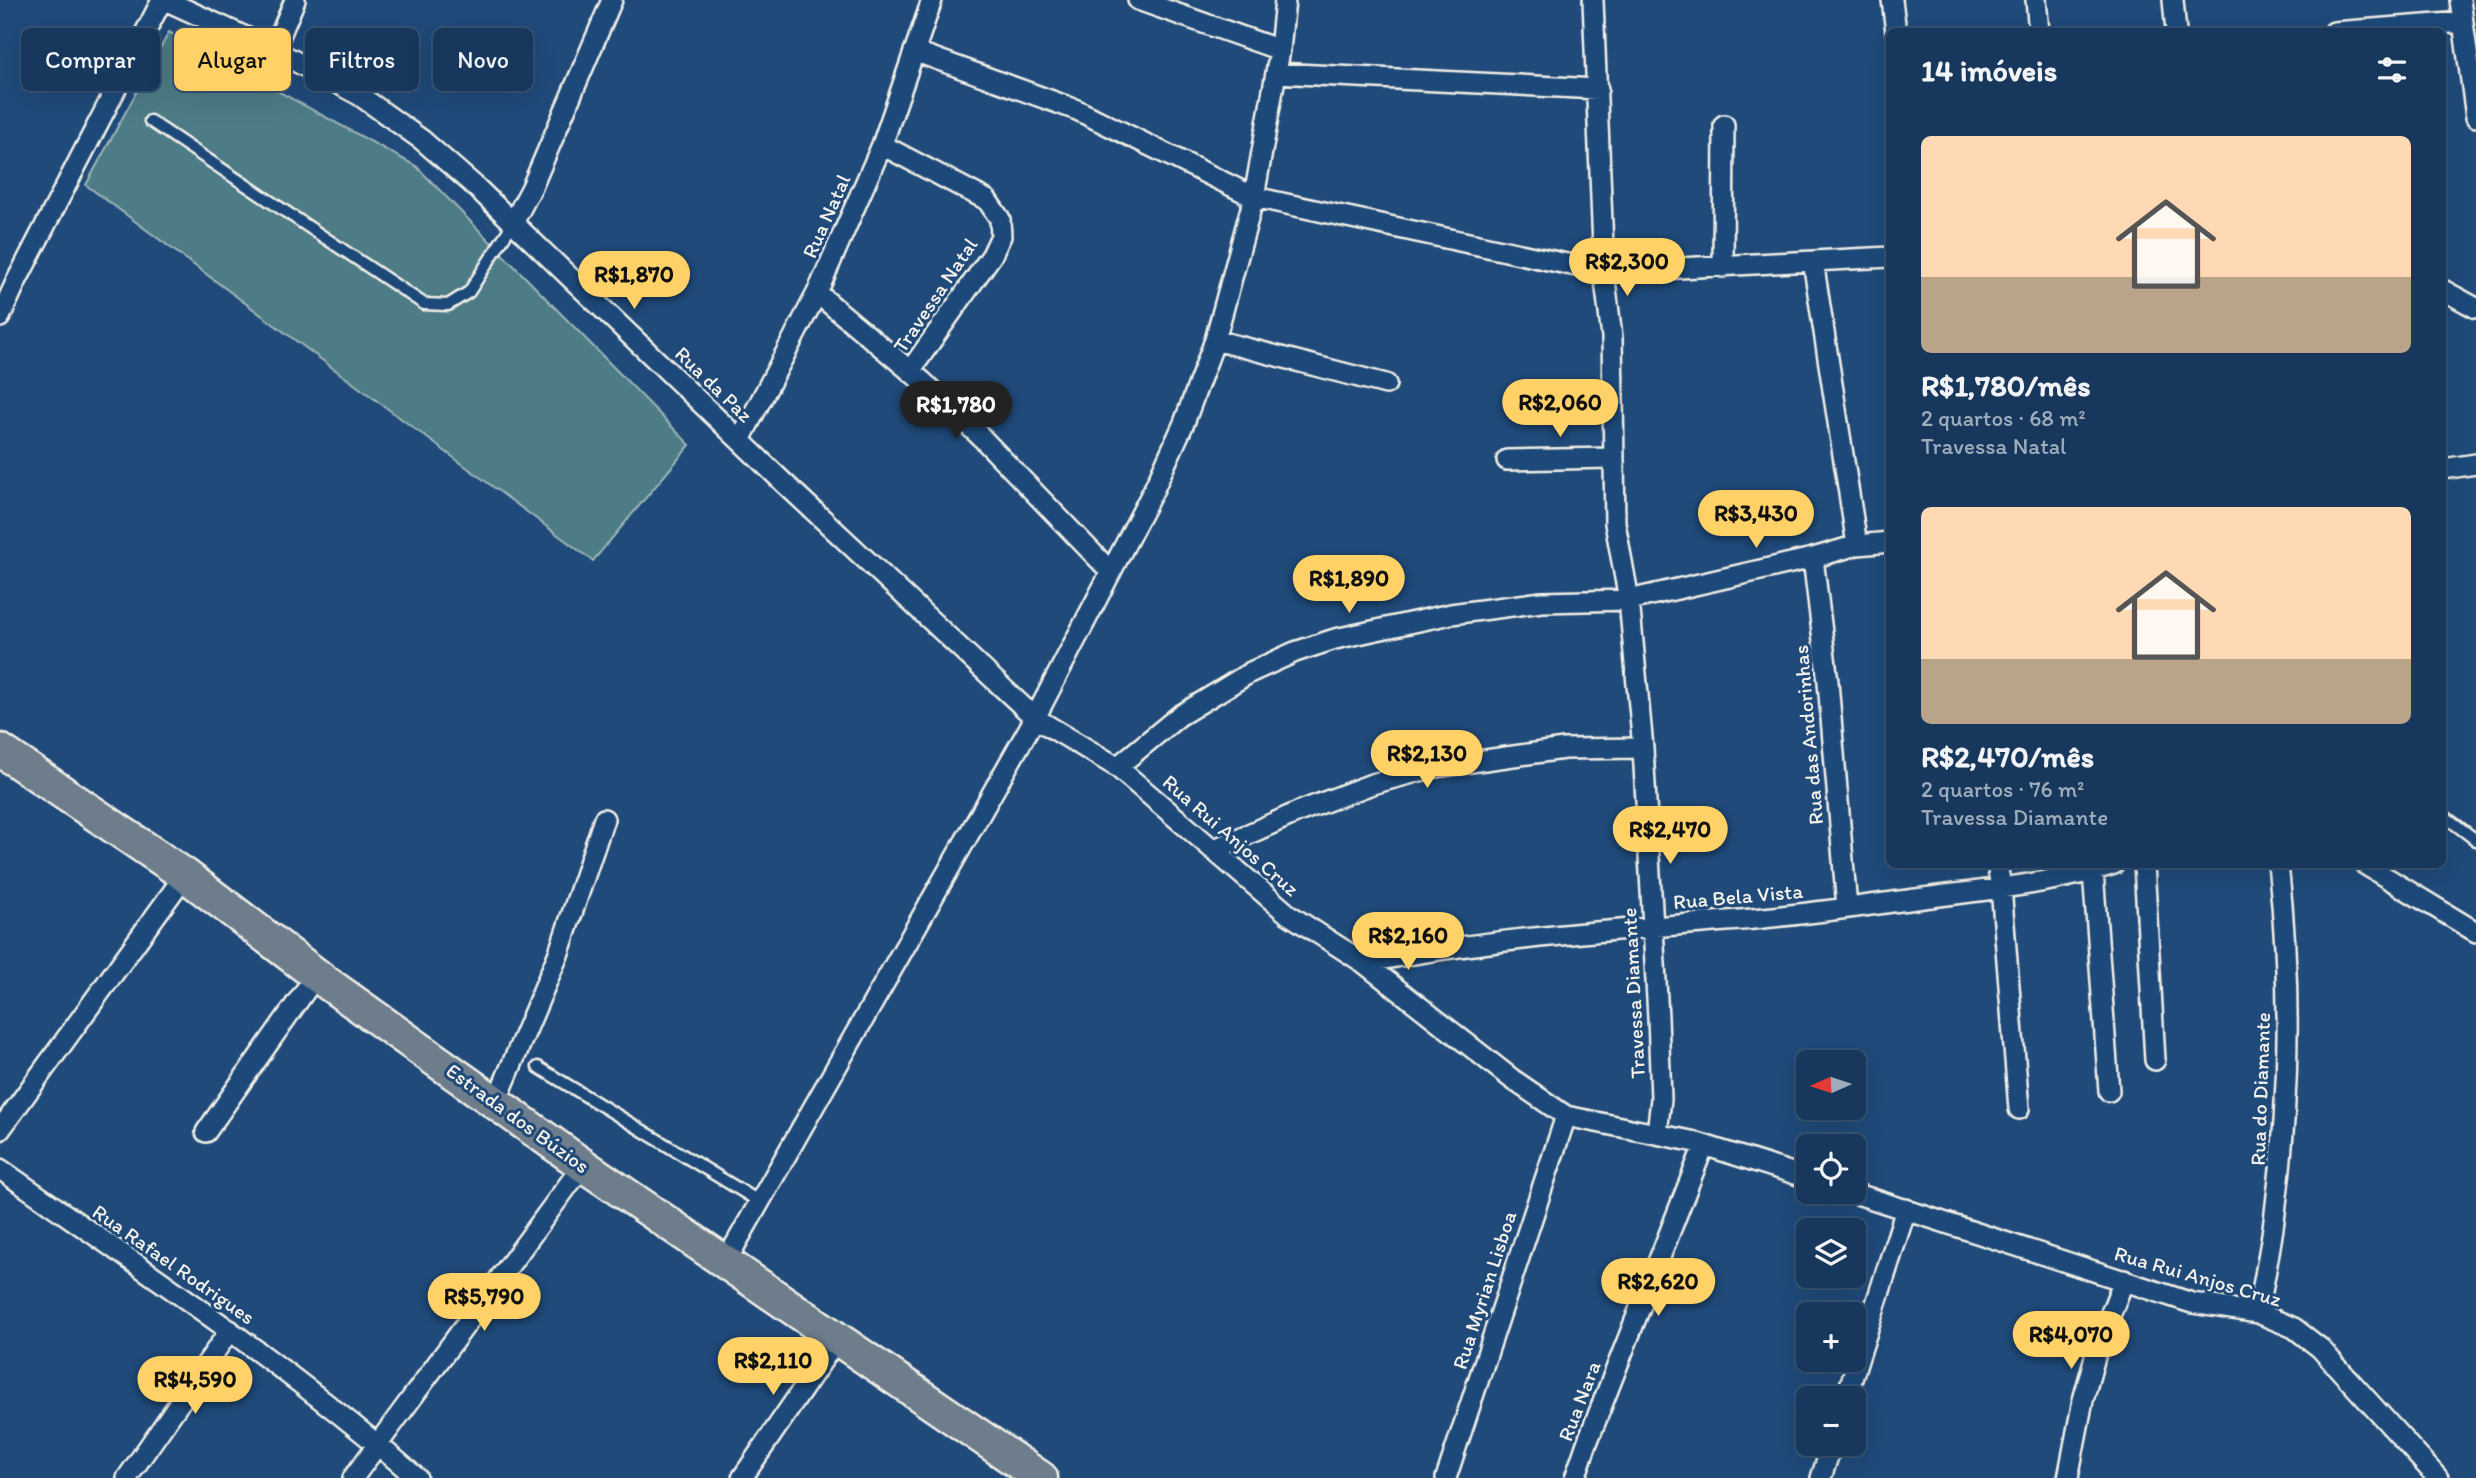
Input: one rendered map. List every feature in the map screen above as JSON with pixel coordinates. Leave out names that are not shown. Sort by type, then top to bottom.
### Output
[{"type":"main road","name":"Estrada dos Búzios","points":[[0,750],[185,875],[583,1166],[1041,1478]]},
{"type":"street","name":"Rua da Paz","points":[[164,0],[226,28]]},
{"type":"street","points":[[0,317],[8,276],[164,0]]},
{"type":"street","points":[[283,28],[295,0]]},
{"type":"street","points":[[513,223],[532,187],[612,0]]},
{"type":"street","name":"Rua Natal","points":[[740,440],[817,293],[882,145],[932,0]]},
{"type":"street","points":[[1138,0],[1280,50]]},
{"type":"street","points":[[726,1261],[1035,718],[1153,491],[1184,424],[1215,340],[1254,197],[1280,50],[1285,0]]},
{"type":"street","name":"Travessa Diamante","points":[[1593,0],[1604,272],[1612,337],[1615,523],[1629,600],[1643,748],[1661,1099],[1657,1133]]},
{"type":"street","points":[[1892,0],[1896,28]]},
{"type":"street","points":[[2036,0],[2039,28]]},
{"type":"street","points":[[2173,0],[2176,28]]},
{"type":"street","points":[[2460,0],[2476,117]]},
{"type":"street","points":[[2386,28],[2463,22]]},
{"type":"street","points":[[914,51],[1077,110],[1254,197],[1604,272],[1886,257]]},
{"type":"street","name":"Rua da Paz","points":[[291,59],[359,95],[422,140],[1035,718]]},
{"type":"street","points":[[1276,73],[1598,89]]},
{"type":"street","points":[[1723,267],[1724,124]]},
{"type":"street","name":"Travessa Natal","points":[[882,145],[987,200],[1000,219],[1001,236],[992,255],[910,371]]},
{"type":"street","points":[[1813,261],[1857,545]]},
{"type":"street","points":[[2446,292],[2476,308]]},
{"type":"street","name":"Travessa Natal","points":[[817,293],[910,371],[982,438],[1111,572]]},
{"type":"street","points":[[1215,340],[1387,384]]},
{"type":"street","points":[[1507,460],[1614,458]]},
{"type":"street","points":[[2446,469],[2476,464]]},
{"type":"street","points":[[1117,767],[1179,716],[1251,672],[1295,652],[1335,639],[1451,614],[1542,602],[1629,600],[1813,558],[1857,545],[1886,541]]},
{"type":"street","name":"Rua das Andorinhas","points":[[1813,558],[1828,682],[1847,908]]},
{"type":"street","name":"Rua Rui Anjos Cruz","points":[[1035,718],[1117,767],[1288,914],[1364,963],[1512,1079],[1566,1116],[1657,1133],[1796,1174]]},
{"type":"street","points":[[1215,849],[1298,812],[1371,784],[1435,767],[1564,749],[1643,748]]},
{"type":"street","points":[[496,1102],[558,955],[604,819]]},
{"type":"street","points":[[1998,868],[2019,1109]]},
{"type":"street","name":"Rua Bela Vista","points":[[1364,963],[1444,948],[1847,908],[2001,887],[2102,868]]},
{"type":"street","points":[[2144,868],[2155,1060]]},
{"type":"street","name":"Rua do Diamante","points":[[2258,1314],[2275,1213],[2283,1129],[2287,1023],[2278,868]]},
{"type":"street","points":[[2371,868],[2476,932]]},
{"type":"street","points":[[2093,871],[2109,1091]]},
{"type":"street","points":[[0,1130],[185,875]]},
{"type":"street","points":[[206,1132],[317,974]]},
{"type":"street","name":"Rua Myrian Lisboa","points":[[1446,1478],[1566,1116]]},
{"type":"street","name":"Rua Nara","points":[[1576,1478],[1587,1443],[1704,1145]]},
{"type":"street","points":[[353,1478],[583,1166]]},
{"type":"street","name":"Rua Rafael Rodrigues","points":[[0,1169],[230,1330],[377,1443],[417,1478]]},
{"type":"street","name":"Rua Rui Anjos Cruz","points":[[1866,1197],[2192,1303],[2258,1314],[2294,1328],[2320,1348],[2438,1478]]},
{"type":"street","points":[[1850,1386],[1906,1209]]},
{"type":"street","points":[[2068,1478],[2083,1401],[2098,1346],[2124,1280]]},
{"type":"street","points":[[127,1478],[230,1330]]},
{"type":"street","points":[[742,1478],[837,1339]]},
{"type":"street","points":[[1821,1478],[1828,1456]]},
{"type":"lane","points":[[149,121],[424,304],[448,305],[469,292],[513,223]]},
{"type":"lane","points":[[2446,817],[2476,839]]},
{"type":"lane","points":[[538,1067],[760,1202]]},
{"type":"green space","points":[[169,32],[174,35],[174,91],[278,91],[416,166],[690,445],[593,561],[86,185],[137,91],[160,91],[160,49]]}]
